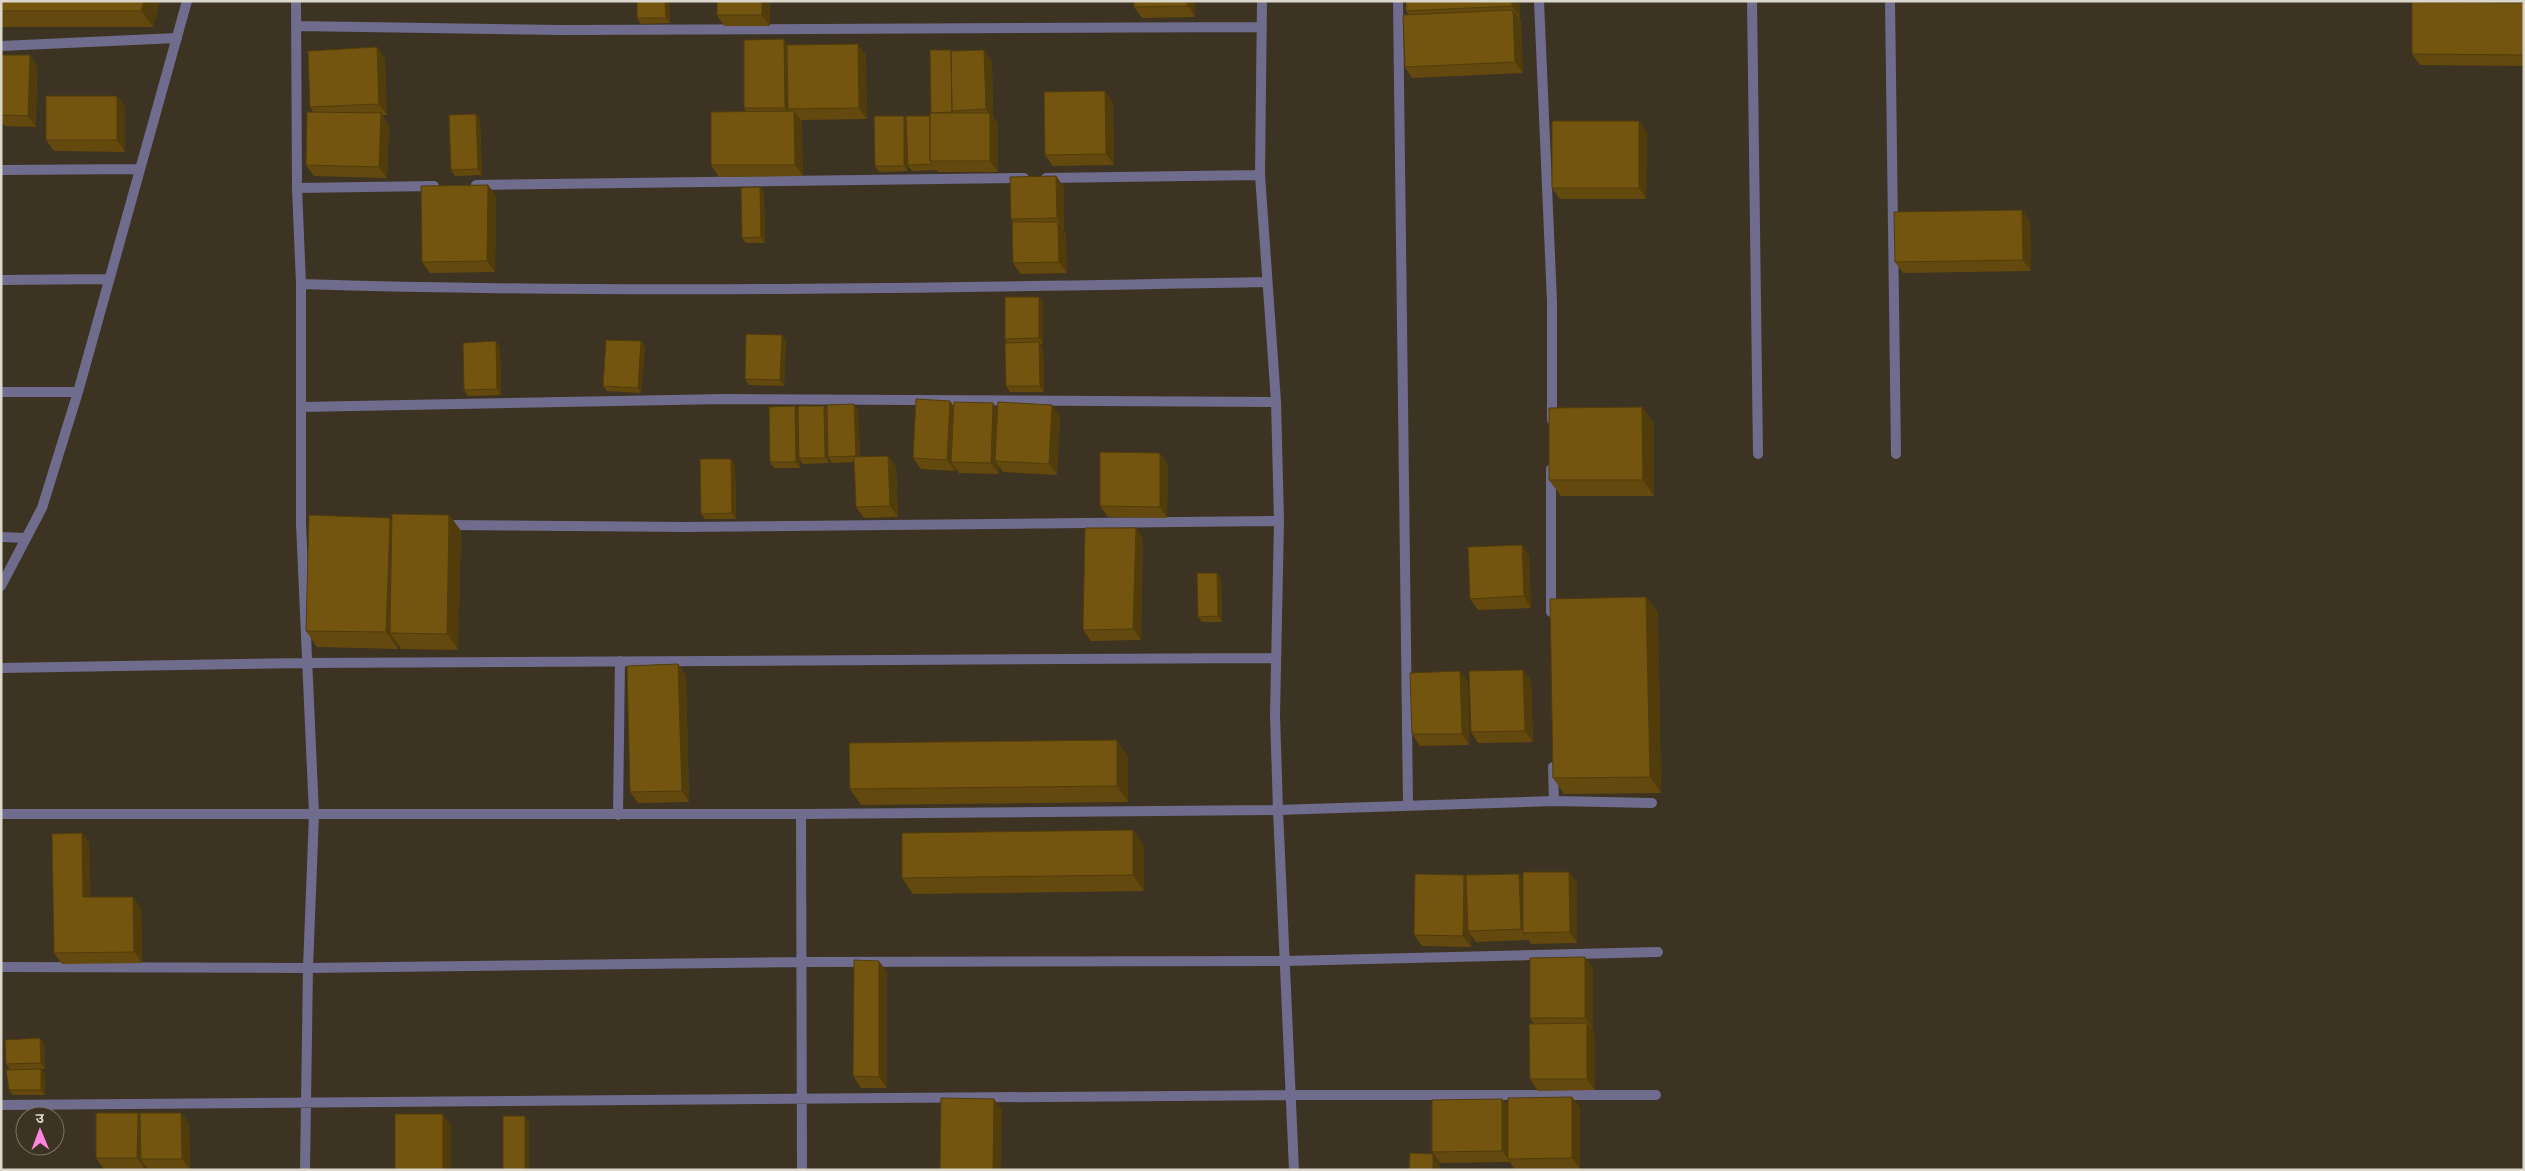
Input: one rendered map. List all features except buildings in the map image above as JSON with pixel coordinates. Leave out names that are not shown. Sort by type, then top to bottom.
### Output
[{"type":"street","points":[[1,586],[42,508],[78,392],[187,1]]},
{"type":"street","points":[[296,1],[297,188],[301,284],[301,407],[314,814],[308,968],[307,1103],[304,1170]]},
{"type":"street","points":[[1262,1],[1260,175],[1266,282],[1276,402],[1279,521],[1276,658],[1278,810],[1294,1170]]},
{"type":"street","points":[[1398,1],[1408,805]]},
{"type":"street","points":[[1540,1],[1552,302],[1552,431]]},
{"type":"street","points":[[1752,1],[1758,454]]},
{"type":"street","points":[[1890,1],[1896,454]]},
{"type":"street","points":[[296,26],[562,30],[1262,26]]},
{"type":"street","points":[[1,46],[177,38]]},
{"type":"street","points":[[1,170],[139,169]]},
{"type":"street","points":[[469,186],[1260,175]]},
{"type":"street","points":[[297,188],[449,186]]},
{"type":"street","points":[[1,280],[108,279]]},
{"type":"street","points":[[301,284],[619,289],[890,289],[1266,282]]},
{"type":"street","points":[[1,392],[78,392]]},
{"type":"street","points":[[301,407],[725,399],[1276,402]]},
{"type":"street","points":[[1551,460],[1551,626]]},
{"type":"street","points":[[431,525],[686,527],[1279,521]]},
{"type":"street","points":[[1,537],[26,538]]},
{"type":"street","points":[[1,668],[308,663],[1276,658]]},
{"type":"street","points":[[618,815],[620,661]]},
{"type":"street","points":[[1553,752],[1554,801]]},
{"type":"street","points":[[1,814],[801,814],[1278,810],[1554,801],[1652,803]]},
{"type":"street","points":[[801,814],[802,1170]]},
{"type":"street","points":[[1,967],[308,968],[802,962],[1285,961],[1658,952]]},
{"type":"street","points":[[1,1105],[1291,1095],[1656,1095]]}]
